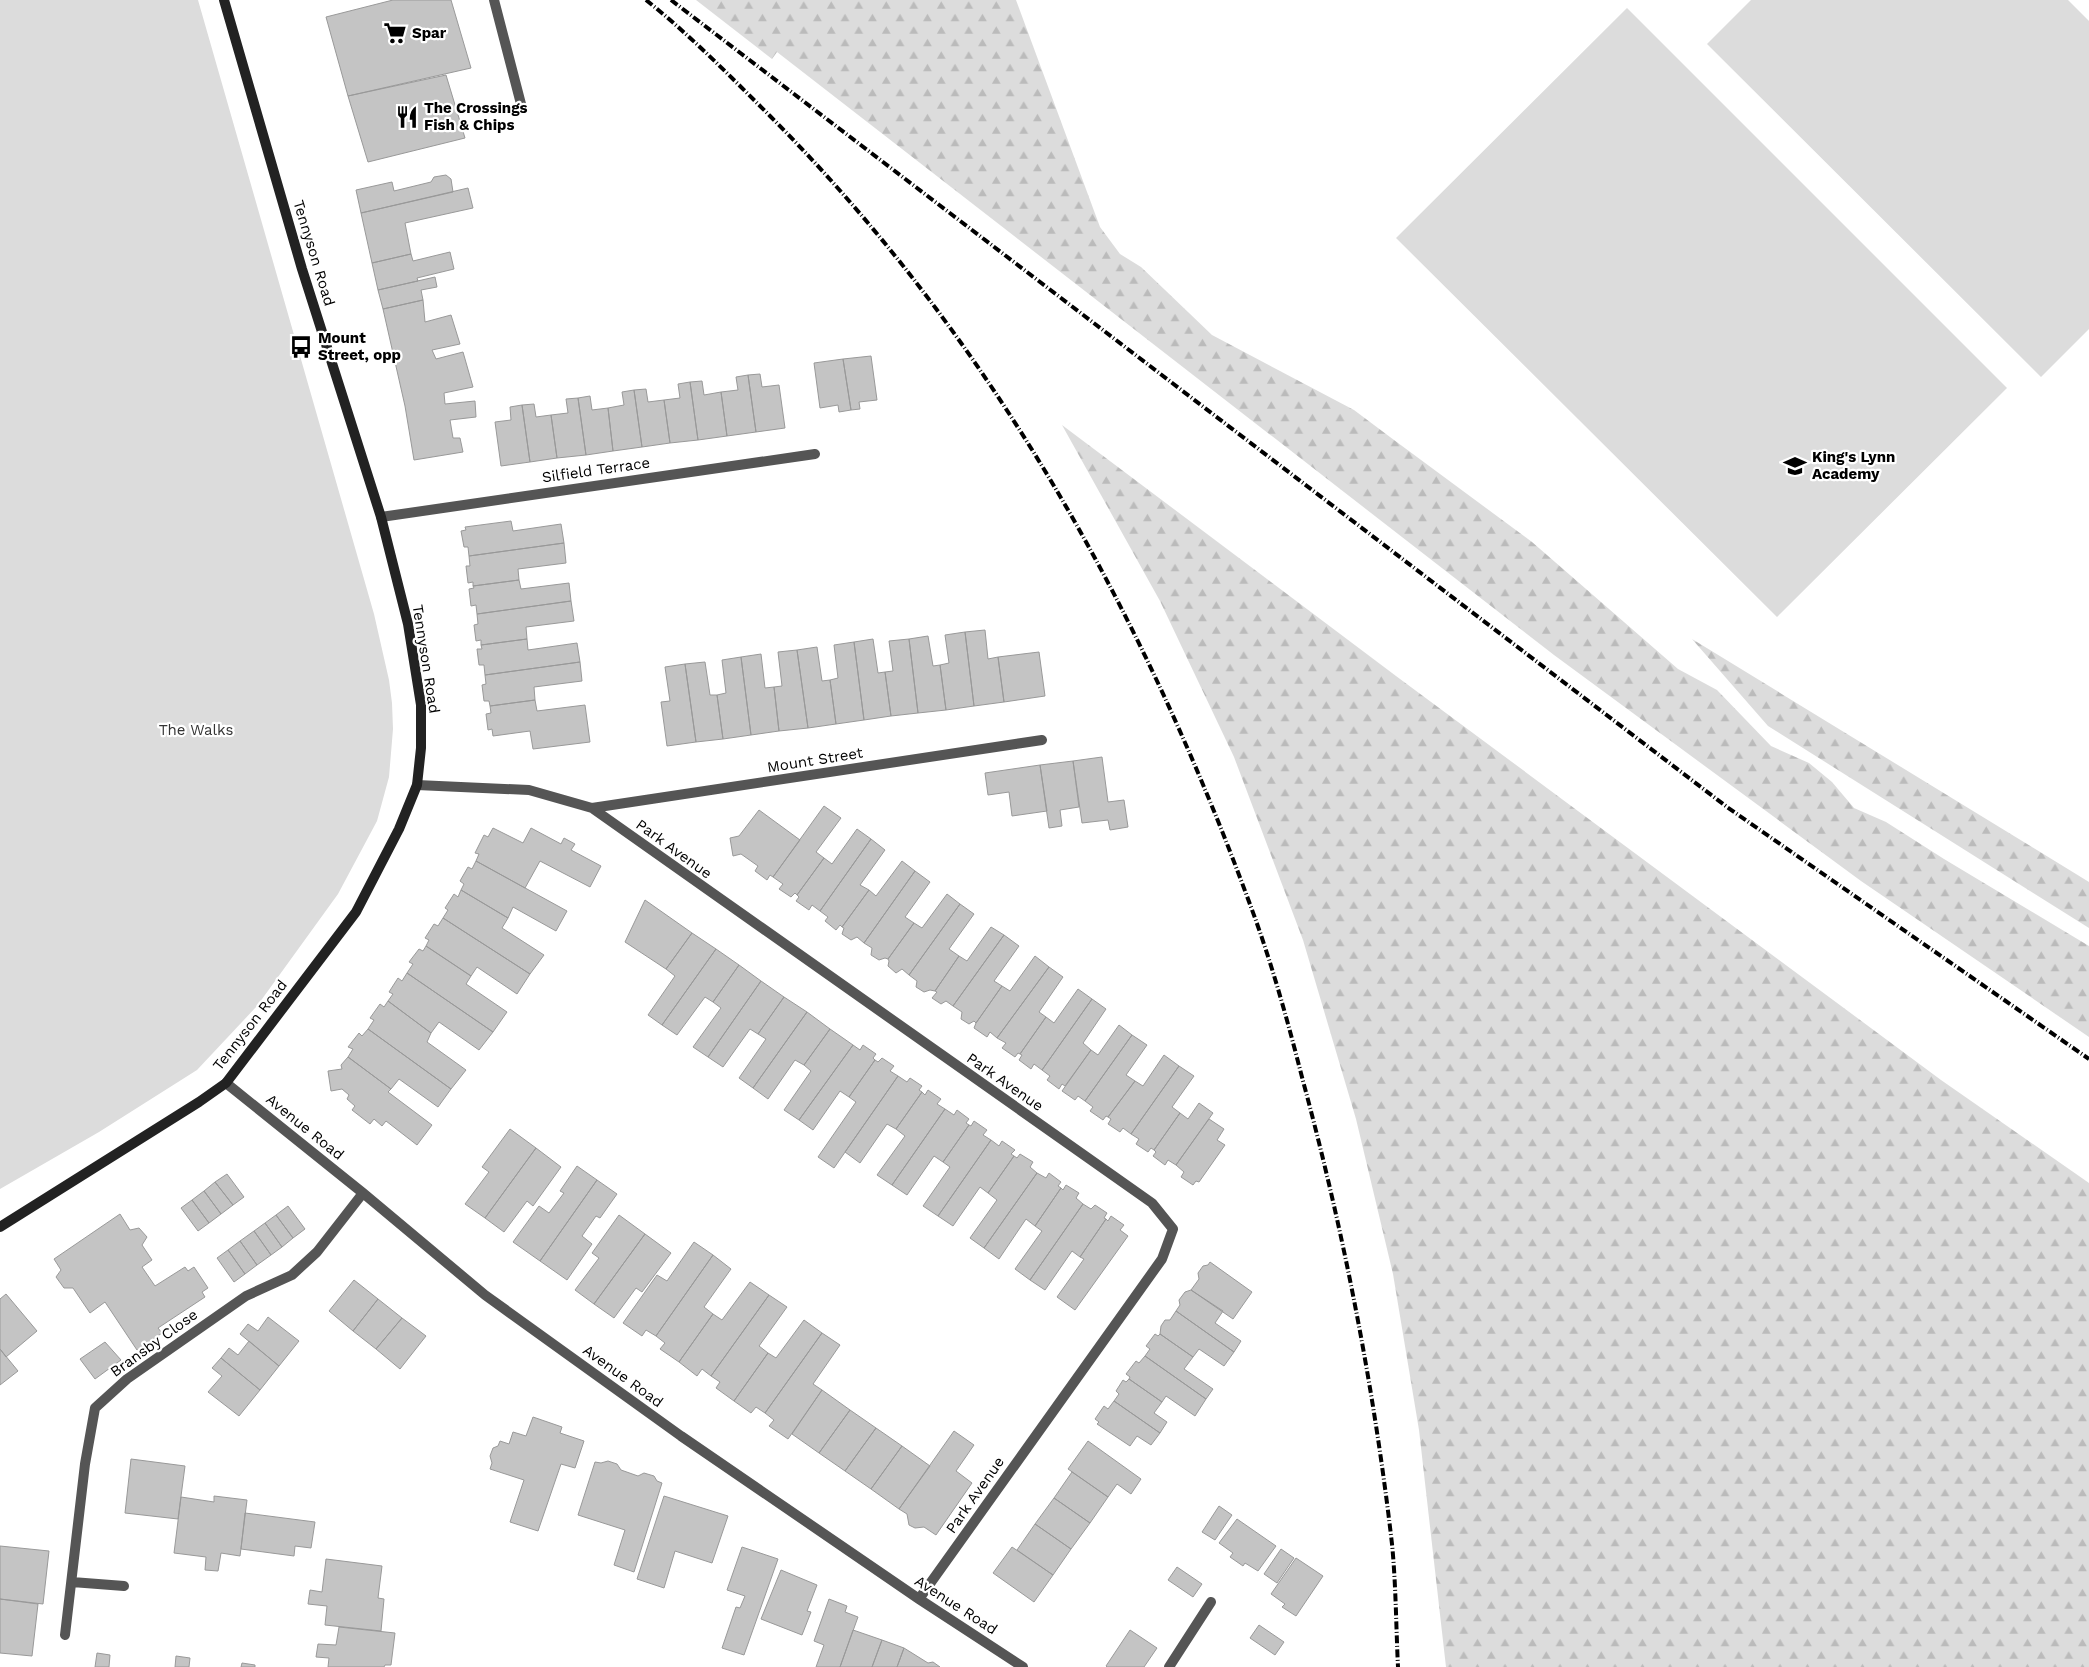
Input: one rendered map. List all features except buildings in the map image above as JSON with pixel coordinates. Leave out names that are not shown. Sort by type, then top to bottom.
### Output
[{"type":"main road","name":"Tennyson Road","points":[[0,1227],[199,1102],[226,1083],[356,912],[399,829],[418,785],[421,748],[421,705],[408,624],[381,517],[302,269],[224,0]]},
{"type":"street","points":[[494,0],[520,104]]},
{"type":"street","name":"Silfield Terrace","points":[[381,517],[815,454]]},
{"type":"street","name":"Mount Street","points":[[592,808],[1042,740]]},
{"type":"street","name":"Park Avenue","points":[[418,785],[529,790],[592,808],[1152,1203],[1172,1229],[1162,1259],[919,1599]]},
{"type":"street","name":"Avenue Road","points":[[226,1083],[363,1193],[485,1295],[681,1436],[919,1599],[1023,1667]]},
{"type":"street","name":"Bransby Close","points":[[65,1635],[94,1408],[127,1379],[246,1296],[292,1275],[317,1252],[363,1193]]},
{"type":"street","points":[[72,1582],[124,1586]]},
{"type":"street","points":[[1169,1667],[1211,1602]]},
{"type":"green space","name":"The Walks","points":[[0,0],[198,0],[374,614],[389,680],[393,729],[389,777],[377,821],[338,894],[257,1006],[197,1070],[99,1132],[0,1189]]},
{"type":"green space","points":[[696,0],[1016,0],[1100,227],[1120,254],[1141,267],[1212,335],[1354,410],[1532,542],[1678,669],[1717,690],[1771,746],[1809,763],[1832,782],[1854,808],[1886,822],[2089,946],[2089,1037],[1861,881],[1554,655],[777,52],[772,59]]},
{"type":"green space","points":[[1751,0],[2068,0],[2089,21],[2089,329],[2041,377],[1707,44]]},
{"type":"green space","points":[[1627,8],[2007,388],[1777,617],[1396,238]]},
{"type":"green space","points":[[1062,425],[1396,676],[1941,1080],[2089,1183],[2089,1667],[1446,1667],[1419,1430],[1393,1274],[1356,1119],[1303,940],[1234,757],[1160,601]]},
{"type":"green space","points":[[1692,639],[2089,882],[2089,928],[1768,726]]},
{"type":"railway","points":[[646,0],[694,42],[770,116],[851,203],[926,295],[994,390],[1056,490],[1113,593],[1165,699],[1212,807],[1262,938],[1292,1040],[1332,1196],[1367,1369],[1385,1486],[1392,1544],[1398,1667]]},
{"type":"railway","points":[[671,0],[1727,807],[2089,1059]]},
{"type":"place","name":"Spar","points":[[395,33]]},
{"type":"place","name":"The Crossings Fish & Chips","points":[[407,117]]},
{"type":"place","name":"Mount Street, opp","points":[[301,347]]},
{"type":"place","name":"King's Lynn Academy","points":[[1795,466]]}]
